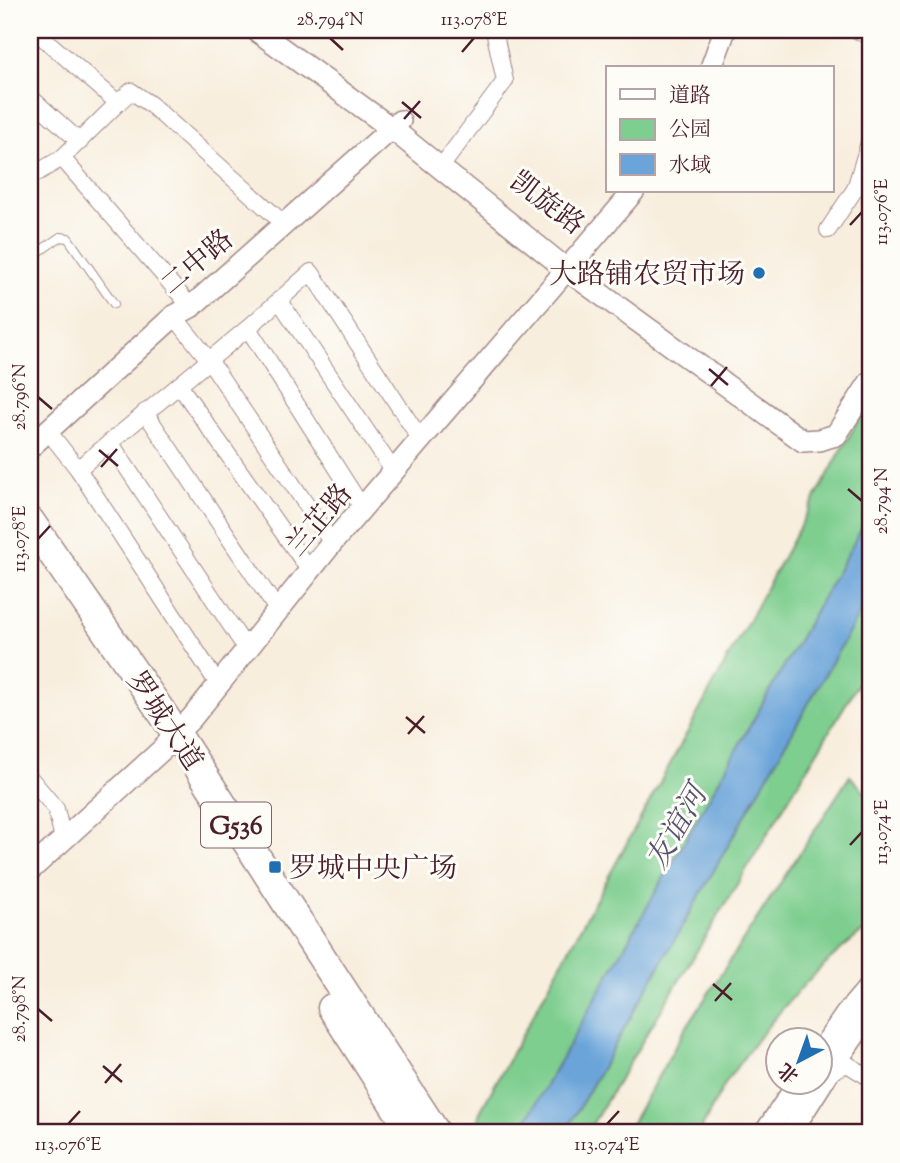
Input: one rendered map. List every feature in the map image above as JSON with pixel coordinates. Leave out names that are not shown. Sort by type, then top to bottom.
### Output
[{"type":"highway","name":"罗城大道","points":[[30,521],[170,740],[412,1133]]},
{"type":"highway","name":"罗城大道","points":[[30,554],[170,740],[436,1133]]},
{"type":"street","points":[[34,30],[118,103]]},
{"type":"street","points":[[256,30],[395,124],[570,263]]},
{"type":"street","name":"凯旋路","points":[[279,30],[395,124],[447,159],[570,263],[820,440],[836,435],[870,382]]},
{"type":"street","points":[[447,159],[505,81],[495,30]]},
{"type":"street","points":[[712,66],[725,30]]},
{"type":"street","points":[[856,30],[870,37]]},
{"type":"street","points":[[34,169],[62,158],[131,91],[150,104],[283,223]]},
{"type":"street","points":[[30,97],[80,142]]},
{"type":"street","name":"二中路","points":[[30,447],[395,124]]},
{"type":"street","points":[[828,230],[855,189],[870,139]]},
{"type":"street","points":[[62,158],[182,312],[209,360],[332,543]]},
{"type":"street","name":"兰芷路","points":[[30,870],[191,719],[332,543],[633,192]]},
{"type":"street","points":[[78,469],[311,272],[421,440]]},
{"type":"street","points":[[279,300],[394,472]]},
{"type":"street","points":[[248,328],[363,509]]},
{"type":"street","points":[[179,385],[310,571]]},
{"type":"street","points":[[145,412],[278,611]]},
{"type":"street","points":[[48,431],[78,469],[218,684]]},
{"type":"street","points":[[110,442],[247,650]]},
{"type":"street","points":[[30,778],[55,809],[63,839]]},
{"type":"street","points":[[834,1032],[870,986]]},
{"type":"street","points":[[834,1064],[870,1013]]},
{"type":"street","points":[[834,1070],[847,1063],[870,1078]]},
{"type":"street","points":[[765,1133],[790,1096]]},
{"type":"street","points":[[790,1133],[813,1096]]},
{"type":"lane","points":[[30,258],[61,236],[68,238],[114,304]]},
{"type":"green space","points":[[870,398],[870,664],[587,1133],[474,1133],[480,1112]]},
{"type":"green space","points":[[850,776],[870,798],[870,927],[832,957],[769,1026],[764,1026],[764,1032],[728,1079],[699,1133],[626,1133],[684,1031]]},
{"type":"water","name":"友谊河","points":[[870,514],[870,595],[565,1133],[519,1133]]},
{"type":"place","name":"大路铺农贸市场","points":[[759,273]]},
{"type":"place","name":"罗城中央广场","points":[[275,867]]}]
